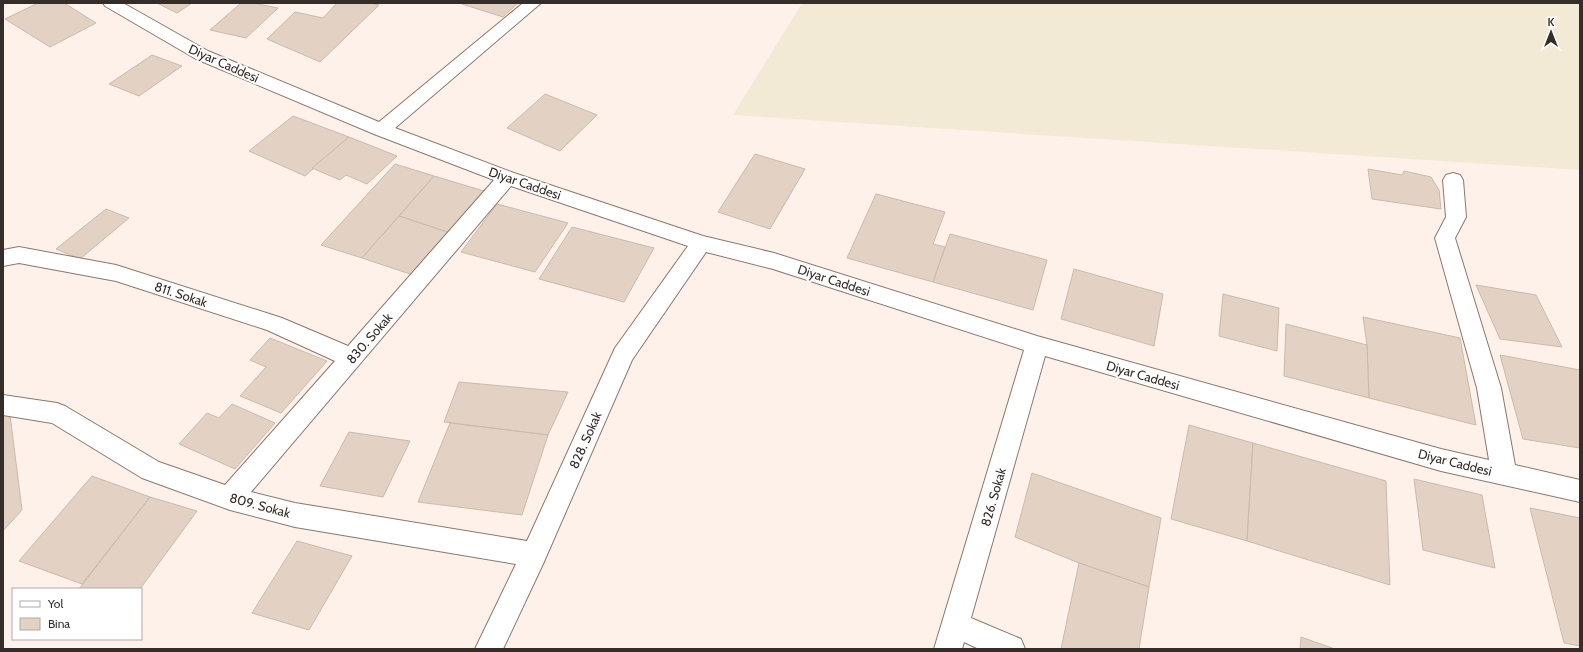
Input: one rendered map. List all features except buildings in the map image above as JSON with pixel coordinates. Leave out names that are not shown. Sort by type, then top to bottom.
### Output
[{"type":"street","name":"Diyar Caddesi","points":[[111,3],[202,55],[381,130],[507,178],[701,243],[774,261],[1037,345],[1441,460],[1580,491]]},
{"type":"street","points":[[381,130],[533,3]]},
{"type":"street","name":"830. Sokak","points":[[230,498],[507,178]]},
{"type":"street","points":[[1453,180],[1456,217],[1445,238],[1489,388],[1504,474]]},
{"type":"street","name":"828. Sokak","points":[[489,649],[534,555],[623,355],[701,243]]},
{"type":"street","name":"811. Sokak","points":[[3,258],[19,255],[116,273],[274,324],[352,358]]},
{"type":"street","name":"826. Sokak","points":[[952,637],[1037,345]]},
{"type":"street","name":"809. Sokak","points":[[3,405],[57,413],[151,470],[230,498],[295,515],[534,555]]},
{"type":"street","points":[[952,637],[1011,649]]},
{"type":"shaded area","points":[[802,3],[1580,3],[1580,170],[733,115]]}]
